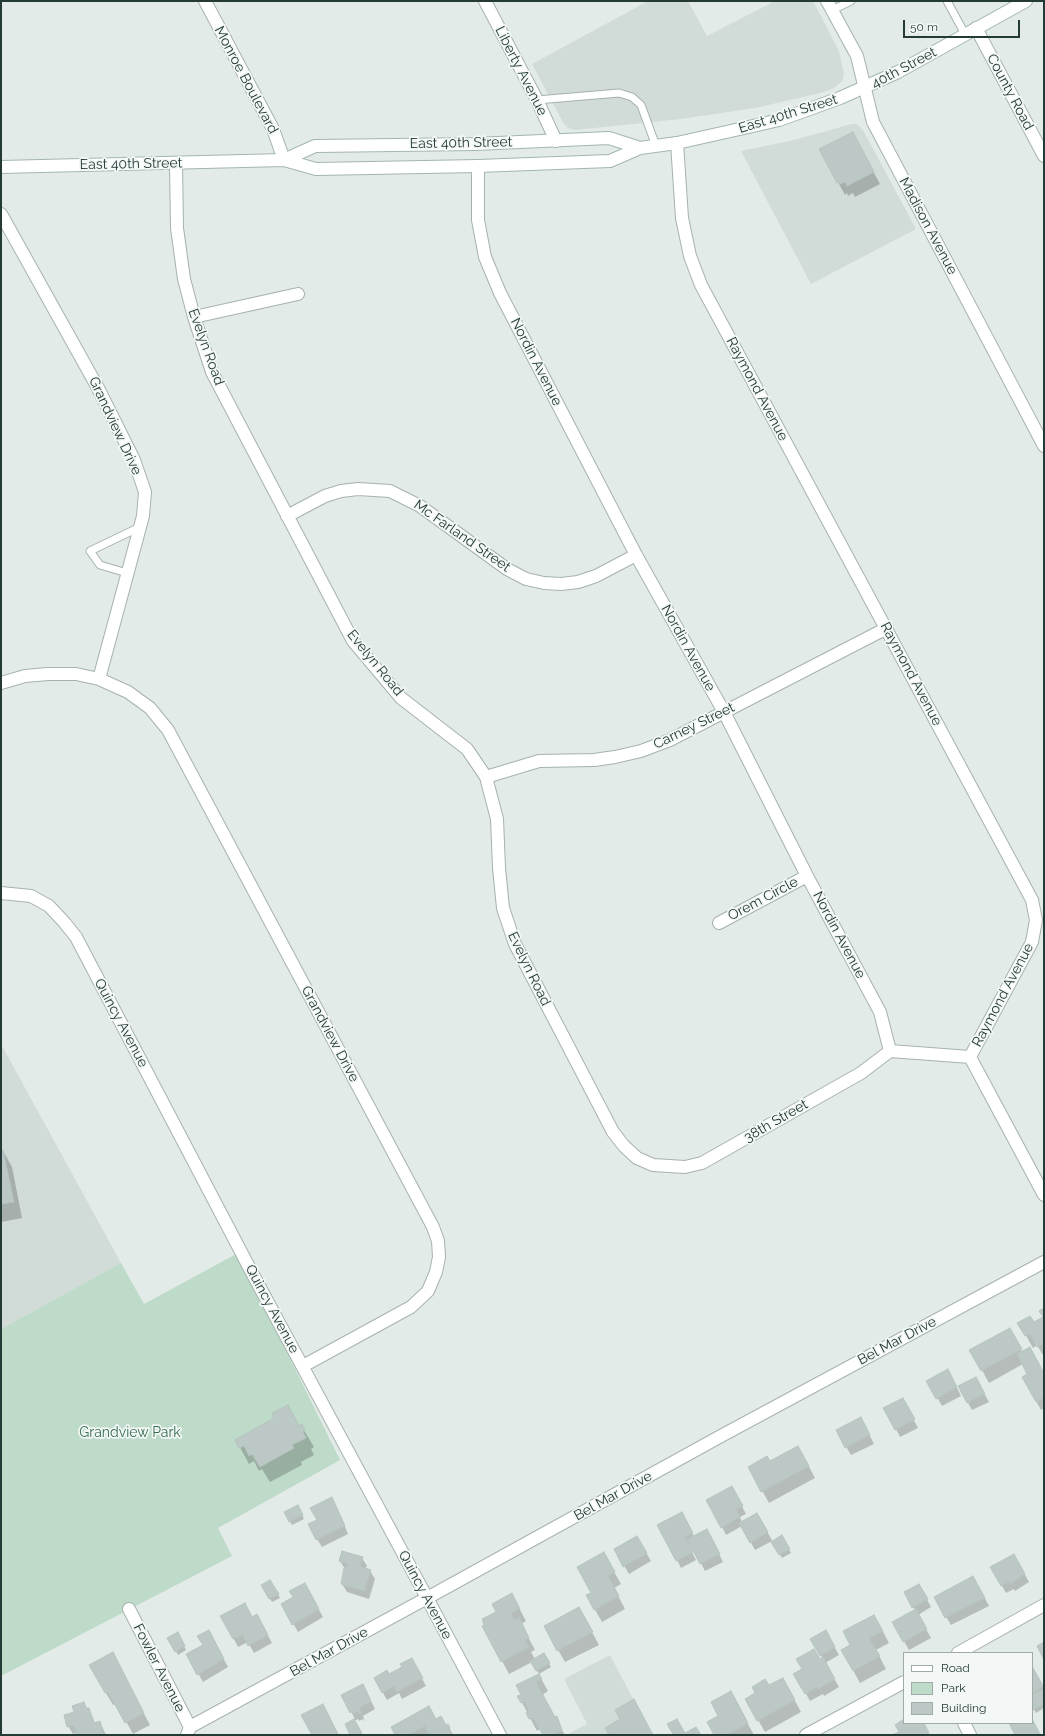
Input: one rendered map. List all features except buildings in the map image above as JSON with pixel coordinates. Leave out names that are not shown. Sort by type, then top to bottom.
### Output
[{"type":"street","name":"Monroe Boulevard","points":[[205,1],[273,129],[284,160]]},
{"type":"street","name":"Liberty Avenue","points":[[485,1],[537,100],[556,141]]},
{"type":"street","name":"40th Street","points":[[865,88],[898,72],[1026,1]]},
{"type":"street","name":"Madison Avenue","points":[[830,6],[857,56],[873,122],[1044,446]]},
{"type":"street","name":"County Road","points":[[976,28],[1044,156]]},
{"type":"street","name":"East 40th Street","points":[[1,167],[284,160],[316,169],[478,166],[610,161],[640,148],[677,143],[779,120],[865,88]]},
{"type":"street","name":"East 40th Street","points":[[284,160],[315,146],[556,141],[609,138],[640,148]]},
{"type":"street","name":"Raymond Avenue","points":[[677,143],[682,218],[690,256],[701,285],[887,628],[1032,900],[1036,920],[1032,942],[970,1057],[1044,1195]]},
{"type":"street","name":"Evelyn Road","points":[[176,163],[177,228],[184,279],[194,317],[212,372],[353,641],[401,698],[467,749],[486,777],[497,819],[499,868],[503,908],[515,944],[613,1132],[636,1158],[653,1165]]},
{"type":"street","name":"Nordin Avenue","points":[[478,166],[478,220],[486,257],[500,293],[636,555],[724,712],[807,876],[880,1012],[890,1051]]},
{"type":"street","name":"Grandview Drive","points":[[1,214],[98,388],[134,460],[145,492],[143,516],[99,679]]},
{"type":"street","points":[[194,317],[298,294]]},
{"type":"street","name":"Mc Farland Street","points":[[287,516],[325,496],[342,491],[358,488],[390,491],[420,506],[507,568],[526,579],[544,583],[561,584],[578,582],[596,576],[636,555]]},
{"type":"street","name":"Carney Street","points":[[486,777],[539,761],[594,760],[641,751],[670,740],[887,628]]},
{"type":"street","name":"Grandview Drive","points":[[1,683],[26,676],[48,674],[76,674],[99,679],[128,692],[150,708],[168,730],[426,1213],[438,1241],[440,1257],[436,1272],[428,1291],[411,1307],[303,1366]]},
{"type":"street","name":"Orem Circle","points":[[719,923],[807,876]]},
{"type":"street","name":"Quincy Avenue","points":[[1,893],[30,896],[49,906],[76,937],[500,1735]]},
{"type":"street","points":[[890,1051],[970,1057]]},
{"type":"street","name":"38th Street","points":[[653,1165],[685,1167],[702,1163],[861,1073],[890,1051]]},
{"type":"street","name":"Bel Mar Drive","points":[[188,1731],[721,1436],[1044,1262]]},
{"type":"street","points":[[960,1652],[1044,1606]]},
{"type":"street","name":"Fowler Avenue","points":[[129,1609],[188,1731]]},
{"type":"street","points":[[806,1735],[903,1683]]},
{"type":"street","points":[[964,1724],[970,1735]]},
{"type":"lane","points":[[830,6],[851,1]]},
{"type":"lane","points":[[947,1],[965,34]]},
{"type":"lane","points":[[537,100],[619,93],[632,97],[641,105],[656,146]]},
{"type":"lane","points":[[127,573],[100,565],[90,551],[140,527]]},
{"type":"shaded area","points":[[648,1],[688,1],[707,36],[775,1],[813,1],[839,51],[844,75],[842,81],[834,88],[820,93],[755,108],[681,119],[575,130],[568,128],[564,124],[532,64]]},
{"type":"shaded area","points":[[852,124],[857,124],[863,130],[916,229],[811,284],[741,151],[790,141]]},
{"type":"shaded area","points":[[1,1044],[121,1263],[1,1329]]},
{"type":"shaded area","points":[[610,1655],[652,1735],[567,1735],[587,1724],[564,1679]]},
{"type":"green space","name":"Grandview Park","points":[[238,1253],[340,1460],[218,1528],[232,1556],[1,1676],[1,1329],[121,1263],[144,1304]]}]
